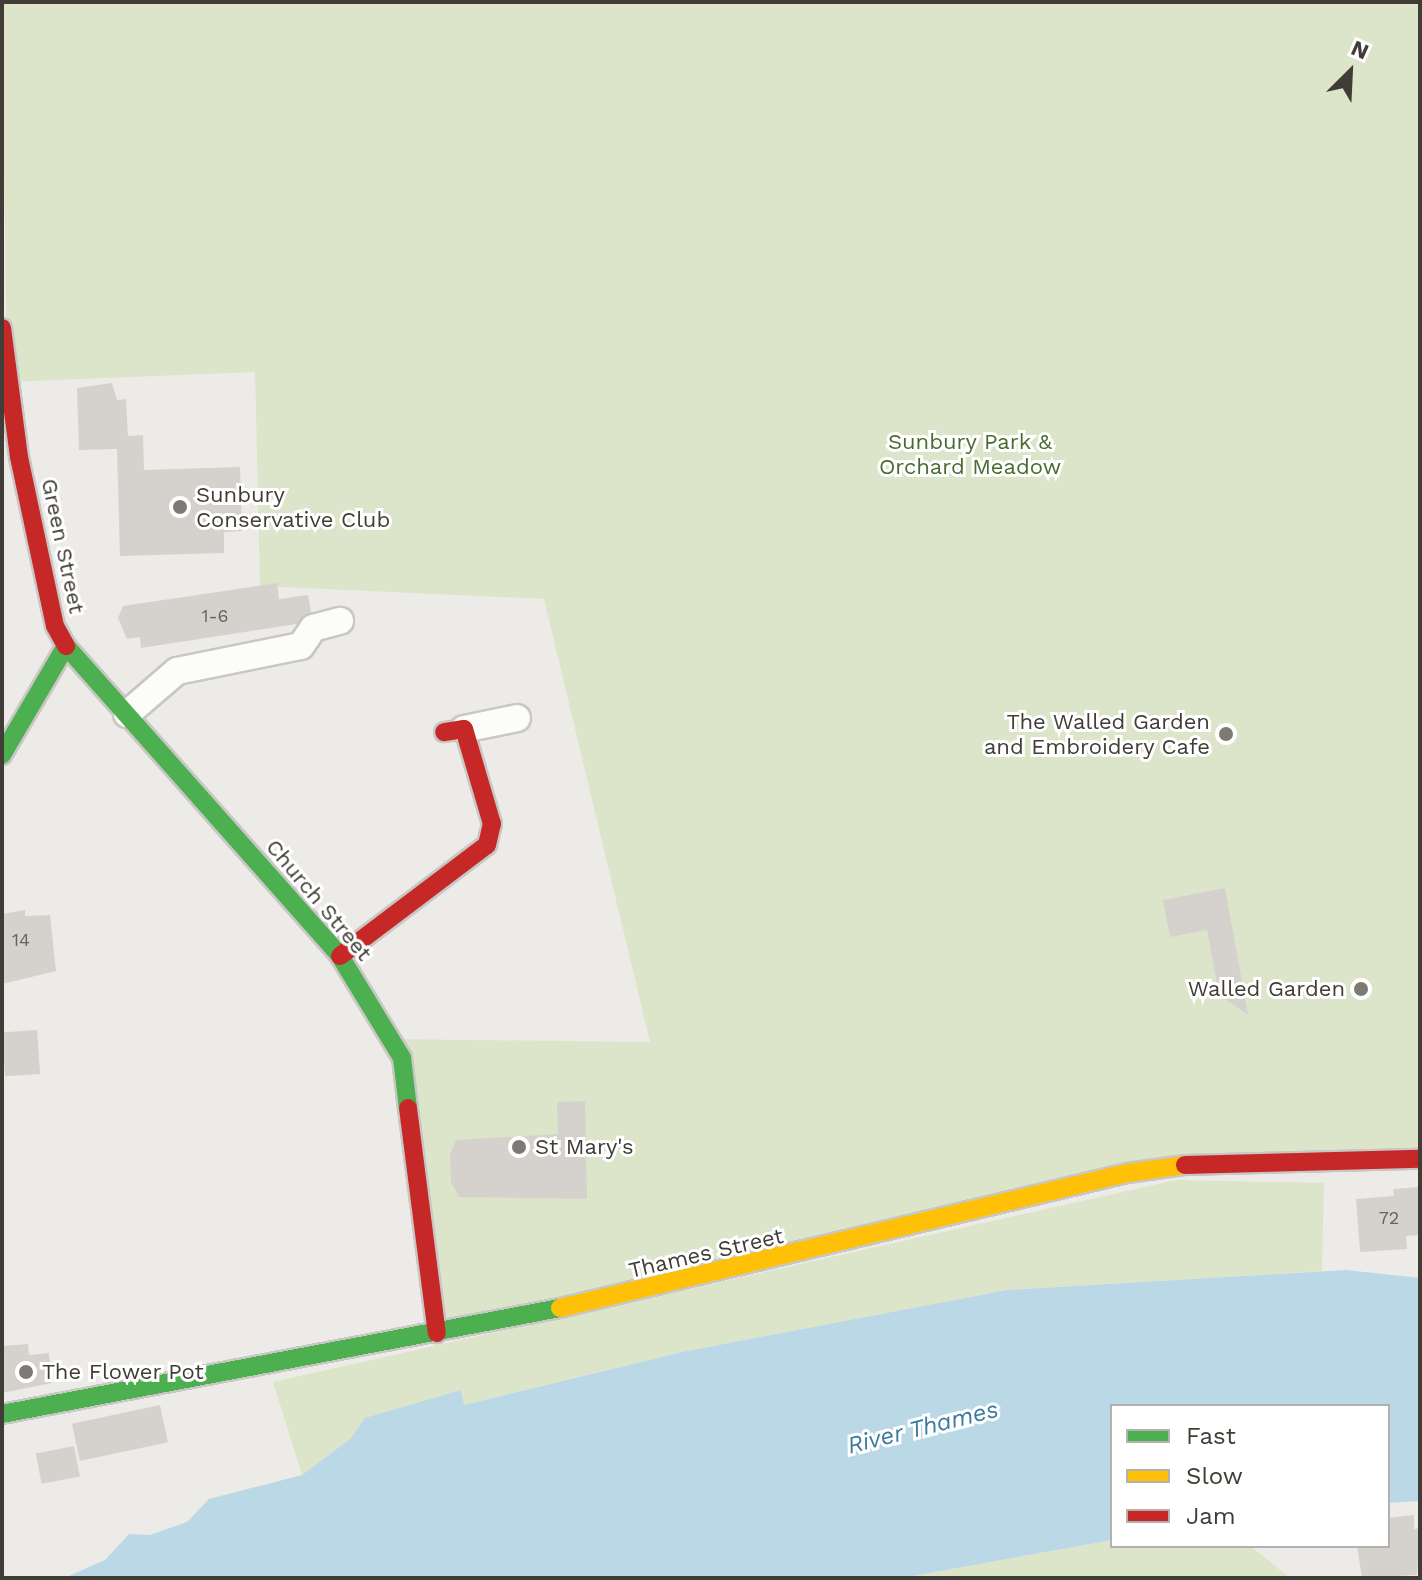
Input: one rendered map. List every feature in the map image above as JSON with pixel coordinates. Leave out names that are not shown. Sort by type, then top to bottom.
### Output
[{"type":"street","name":"Green Street","points":[[2,328],[14,431],[50,614],[66,646],[2,755]]},
{"type":"street","points":[[127,714],[177,671],[301,646],[313,628],[340,621]]},
{"type":"street","name":"Church Street","points":[[66,646],[340,956],[402,1058],[437,1333]]},
{"type":"street","points":[[340,956],[487,845],[492,824],[454,730],[517,718]]},
{"type":"street","name":"Thames Street","points":[[2,1414],[437,1333],[826,1250],[1127,1173],[1189,1164],[1420,1159]]},
{"type":"green space","name":"Sunbury Park & Orchard Meadow","points":[[2,2],[1420,2],[1420,1159],[1189,1164],[437,1333],[391,1039],[650,1042],[544,599],[260,586],[255,372],[7,382]]},
{"type":"green space","points":[[1176,1180],[1324,1183],[1322,1271],[1007,1290],[682,1352],[463,1405],[461,1390],[366,1418],[350,1439],[302,1475],[273,1382]]},
{"type":"green space","points":[[1110,1540],[1110,1548],[1252,1548],[1290,1578],[902,1578]]},
{"type":"water","name":"River Thames","points":[[1346,1270],[1420,1278],[1420,1501],[1390,1503],[1390,1404],[1110,1404],[1110,1540],[902,1578],[64,1578],[105,1560],[129,1534],[150,1535],[187,1522],[209,1499],[302,1475],[350,1439],[365,1418],[461,1390],[464,1405],[682,1352],[1007,1290]]},
{"type":"building","name":"Sunbury Conservative Club","points":[[112,383],[117,400],[126,399],[128,436],[143,435],[144,470],[240,467],[242,531],[224,532],[224,553],[120,556],[117,449],[79,450],[77,388]]},
{"type":"building","points":[[277,583],[279,599],[308,595],[311,612],[297,624],[141,648],[140,637],[127,639],[118,618],[123,606]]},
{"type":"building","points":[[1225,888],[1248,1015],[1219,995],[1207,930],[1170,937],[1163,900]]},
{"type":"building","points":[[25,910],[25,916],[50,915],[56,971],[2,984],[2,914]]},
{"type":"building","points":[[37,1030],[40,1074],[5,1076],[2,1032]]},
{"type":"building","name":"St Mary's","points":[[585,1101],[587,1199],[459,1197],[451,1182],[450,1155],[456,1140],[558,1134],[557,1102]]},
{"type":"building","points":[[1420,1187],[1420,1235],[1406,1236],[1407,1249],[1360,1252],[1356,1199],[1394,1196],[1393,1189]]},
{"type":"building","name":"The Flower Pot","points":[[28,1344],[29,1355],[49,1353],[52,1383],[2,1393],[2,1346]]},
{"type":"building","points":[[160,1405],[168,1442],[80,1461],[72,1424]]},
{"type":"building","points":[[74,1446],[80,1476],[42,1484],[36,1453]]},
{"type":"building","points":[[1414,1515],[1414,1529],[1420,1528],[1417,1575],[1362,1578],[1357,1548],[1390,1548],[1390,1518]]},
{"type":"traffic: fast","points":[[66,646],[340,956],[402,1058],[408,1108]]},
{"type":"traffic: fast","points":[[2,755],[66,646]]},
{"type":"traffic: fast","points":[[2,1414],[560,1308]]},
{"type":"traffic: slow","points":[[560,1308],[1127,1173],[1185,1165]]},
{"type":"traffic: jam","points":[[2,328],[19,457],[55,626],[66,646]]},
{"type":"traffic: jam","points":[[340,956],[487,845],[492,824],[464,729],[444,732]]},
{"type":"traffic: jam","points":[[408,1108],[437,1333]]},
{"type":"traffic: jam","points":[[1185,1165],[1420,1159]]},
{"type":"place","name":"Sunbury Conservative Club","points":[[180,507]]},
{"type":"place","name":"The Walled Garden and Embroidery Cafe","points":[[1226,734]]},
{"type":"place","name":"Walled Garden","points":[[1361,989]]},
{"type":"place","name":"St Mary's","points":[[519,1147]]},
{"type":"place","name":"The Flower Pot","points":[[26,1372]]}]
